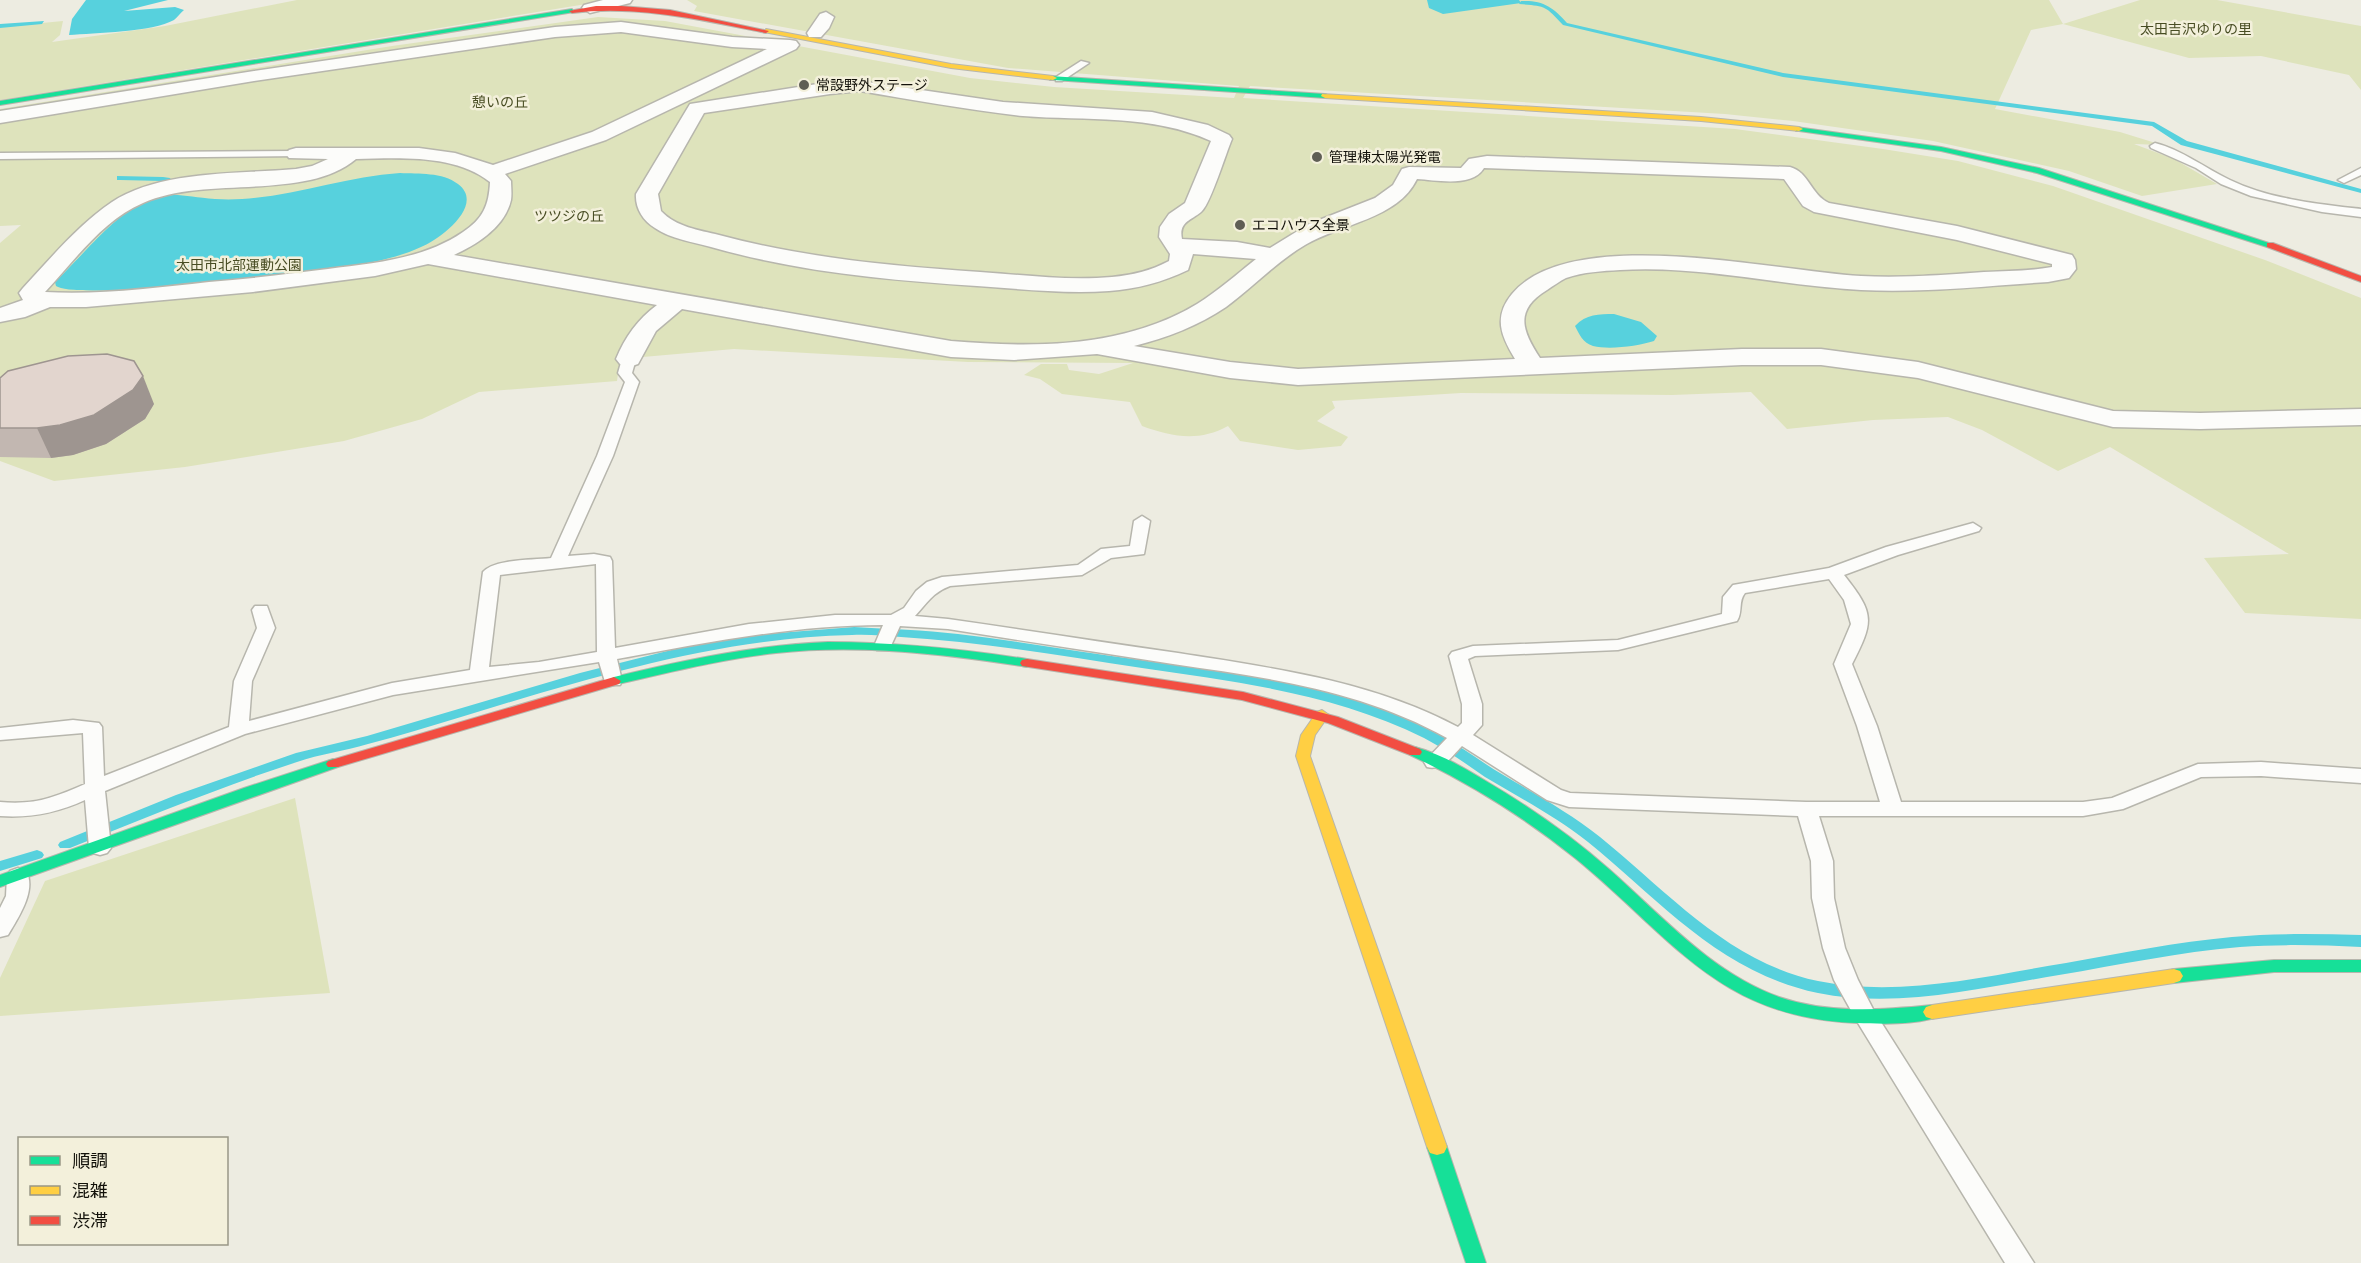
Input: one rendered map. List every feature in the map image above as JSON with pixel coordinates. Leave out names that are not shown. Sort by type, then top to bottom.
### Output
[{"type":"street","points":[[0,103],[590,8],[624,0]]},
{"type":"street","points":[[590,8],[658,10],[951,66],[1059,80],[1701,119],[1856,136],[1958,152],[2055,175],[2289,250],[2361,279]]},
{"type":"street","points":[[815,33],[821,28],[826,17]]},
{"type":"street","points":[[0,117],[532,34],[621,27],[732,42],[794,44],[599,136],[570,148],[491,172]]},
{"type":"street","points":[[860,86],[994,107],[1160,119],[1211,132],[1222,139],[1194,207],[1183,212],[1170,230],[1170,237],[1177,246],[1182,253],[1180,265],[1173,270],[1140,280],[1086,284],[867,272],[791,261],[674,229],[663,224],[650,212],[647,194],[698,108],[839,87],[860,86]]},
{"type":"street","points":[[296,154],[348,154],[443,156],[475,164],[500,178],[503,186],[502,196],[489,222],[475,236],[427,257],[282,283],[190,292],[48,299],[32,296],[31,293],[114,209],[127,202],[180,186],[306,173],[331,167],[348,154]]},
{"type":"street","points":[[427,257],[951,349],[1013,352],[1089,346],[1126,340],[1185,320],[1205,310],[1292,242],[1333,221],[1381,203],[1401,189],[1409,173],[1465,174],[1474,169],[1476,163],[1487,162],[1790,173],[1795,176],[1804,194],[1818,207],[2031,249],[2064,260],[2064,269],[2061,273],[2048,275],[1901,282],[1824,280],[1674,262],[1637,262],[1578,268],[1553,276],[1533,287],[1519,300],[1512,315],[1512,329],[1533,367]]},
{"type":"street","points":[[1177,246],[1237,249],[1273,255]]},
{"type":"street","points":[[1020,308],[1033,282]]},
{"type":"street","points":[[0,315],[16,312],[48,299]]},
{"type":"street","points":[[629,359],[636,338],[649,322],[677,301]]},
{"type":"street","points":[[1089,346],[1265,375],[1324,377],[1742,357],[1821,357],[1918,370],[2114,419],[2190,421],[2361,417]]},
{"type":"street","points":[[1428,372],[1442,395]]},
{"type":"street","points":[[9,879],[100,848],[244,792],[613,681],[752,652],[843,645],[884,646],[958,652],[1244,696],[1322,715],[1396,744],[1434,762],[1535,821],[1578,852],[1628,896],[1677,945],[1732,983],[1761,997],[1788,1006],[1866,1017],[1919,1014],[2224,969],[2291,964],[2361,966]]},
{"type":"street","points":[[1322,715],[1308,735],[1303,756],[1476,1263]]},
{"type":"lane","points":[[1059,80],[1084,63]]},
{"type":"lane","points":[[2155,146],[2200,166],[2225,182],[2255,194],[2322,208],[2361,213]]},
{"type":"lane","points":[[0,156],[296,154]]},
{"type":"lane","points":[[2344,180],[2361,171]]},
{"type":"lane","points":[[557,562],[605,456],[632,382],[624,373],[629,359]]},
{"type":"lane","points":[[884,646],[894,620],[910,612],[922,594],[933,586],[948,581],[1082,570],[1107,553],[1138,550],[1142,521]]},
{"type":"lane","points":[[1434,762],[1472,725],[1472,704],[1458,656],[1473,651],[1618,645],[1731,617],[1732,597],[1739,589],[1833,573],[1892,551],[1973,528]]},
{"type":"lane","points":[[479,674],[492,572],[504,568],[594,559],[604,561],[606,654],[613,681]]},
{"type":"lane","points":[[1833,573],[1843,584],[1860,618],[1860,629],[1843,664],[1867,726],[1893,810]]},
{"type":"lane","points":[[238,730],[243,681],[266,628],[261,610]]},
{"type":"lane","points":[[0,809],[26,811],[59,804],[238,730],[392,689],[479,674],[539,668],[606,654],[791,623],[894,620],[948,624],[1258,671],[1300,679],[1385,701],[1461,736],[1554,795],[1569,800],[1806,809],[2083,809],[2116,804],[2198,771],[2261,769],[2361,776]]},
{"type":"lane","points":[[0,734],[73,726],[92,727],[93,788],[97,801],[100,848]]},
{"type":"lane","points":[[1806,809],[1822,861],[1823,898],[1834,948],[1846,980],[1866,1017],[2020,1263]]},
{"type":"lane","points":[[0,929],[17,896],[9,879]]},
{"type":"green space","points":[[297,0],[611,0],[0,100],[0,27],[63,21],[60,35],[52,42],[165,26]]},
{"type":"green space","name":"太田市北部運動公園","points":[[687,0],[2049,0],[2063,24],[2031,30],[1995,109],[2120,132],[2162,145],[2134,144],[2174,159],[2217,184],[2142,196],[2069,171],[1933,141],[1793,121],[1725,114],[1250,86],[1243,98],[1735,129],[1958,161],[2053,186],[2265,260],[2361,298],[2361,619],[2245,613],[2204,558],[2289,554],[2110,447],[2058,471],[1982,430],[1948,417],[1873,420],[1787,429],[1751,392],[1672,395],[1461,393],[1332,401],[1335,408],[1317,421],[1348,437],[1341,446],[1298,450],[1240,441],[1228,426],[1196,436],[1164,433],[1142,426],[1130,402],[1062,394],[1040,379],[1024,375],[1041,364],[1067,364],[1069,370],[1099,374],[1133,363],[968,362],[734,349],[620,359],[617,381],[479,392],[422,419],[344,441],[185,467],[54,481],[0,461],[0,243],[21,225],[0,226],[0,109],[392,46],[598,17],[665,21],[970,78],[1054,87],[1234,98],[1239,86],[1008,68],[694,11],[697,6]]},
{"type":"green space","name":"太田吉沢ゆりの里","points":[[2140,0],[2217,0],[2361,26],[2361,90],[2349,75],[2261,56],[2189,58],[2063,24]]},
{"type":"green space","points":[[295,798],[330,993],[0,1016],[0,978],[45,881]]},
{"type":"water","points":[[86,0],[168,0],[124,11],[175,7],[184,10],[174,20],[152,27],[69,35],[72,19]]},
{"type":"water","points":[[1427,0],[1519,0],[1521,3],[1443,14],[1429,8]]},
{"type":"water","points":[[430,174],[452,180],[465,192],[467,202],[457,221],[448,230],[429,243],[403,254],[349,266],[156,288],[75,290],[56,286],[55,282],[115,221],[135,207],[156,197],[174,195],[238,199],[262,197],[377,175]]},
{"type":"water","points":[[1614,314],[1641,322],[1657,336],[1654,341],[1640,344],[1600,347],[1587,343],[1575,326],[1588,317]]},
{"type":"building","points":[[107,354],[134,361],[143,376],[133,390],[94,415],[60,425],[37,428],[0,428],[0,378],[8,371],[68,356]]},
{"type":"waterway","points":[[1521,3],[1542,4],[1565,24],[1783,75],[2154,124],[2184,143],[2361,191]]},
{"type":"waterway","points":[[0,26],[42,22]]},
{"type":"waterway","points":[[120,178],[163,179],[167,180],[171,186]]},
{"type":"waterway","points":[[65,845],[181,798],[301,756],[369,740],[584,676],[691,649],[754,639],[854,631],[956,637],[1249,680],[1319,695],[1390,718],[1442,742],[1567,819],[1595,840],[1673,909],[1728,950],[1758,967],[1792,980],[1820,987],[1879,992],[1938,989],[2216,944],[2288,940],[2361,941]]},
{"type":"waterway","points":[[0,866],[37,855]]},
{"type":"traffic: fast","points":[[0,103],[572,11]]},
{"type":"traffic: fast","points":[[1053,78],[1325,96]]},
{"type":"traffic: fast","points":[[1799,129],[1941,149],[2039,171],[2270,245]]},
{"type":"traffic: fast","points":[[614,681],[729,656],[799,647],[885,647],[1027,663]]},
{"type":"traffic: fast","points":[[1415,752],[1489,790],[1559,837],[1602,872],[1692,954],[1732,982],[1754,994],[1775,1003],[1819,1013],[1887,1016],[1932,1012]]},
{"type":"traffic: fast","points":[[0,881],[333,764]]},
{"type":"traffic: fast","points":[[2174,976],[2274,966],[2361,966]]},
{"type":"traffic: fast","points":[[1437,1147],[1476,1263]]},
{"type":"traffic: slow","points":[[766,31],[951,66],[1053,78]]},
{"type":"traffic: slow","points":[[1325,96],[1701,119],[1799,129]]},
{"type":"traffic: slow","points":[[1322,715],[1308,735],[1303,756],[1437,1147]]},
{"type":"traffic: slow","points":[[1932,1012],[2174,976]]},
{"type":"traffic: jam","points":[[572,11],[596,8],[645,9],[694,16],[766,31]]},
{"type":"traffic: jam","points":[[2270,245],[2361,279]]},
{"type":"traffic: jam","points":[[1027,663],[1243,696],[1333,720],[1415,752]]},
{"type":"traffic: jam","points":[[333,764],[614,681]]},
{"type":"place","name":"常設野外ステージ","points":[[804,85]]},
{"type":"place","name":"管理棟太陽光発電","points":[[1317,157]]},
{"type":"place","name":"エコハウス全景","points":[[1240,225]]},
{"type":"park label","name":"憩いの丘","points":[[500,102]]},
{"type":"park label","name":"ツツジの丘","points":[[569,216]]}]
